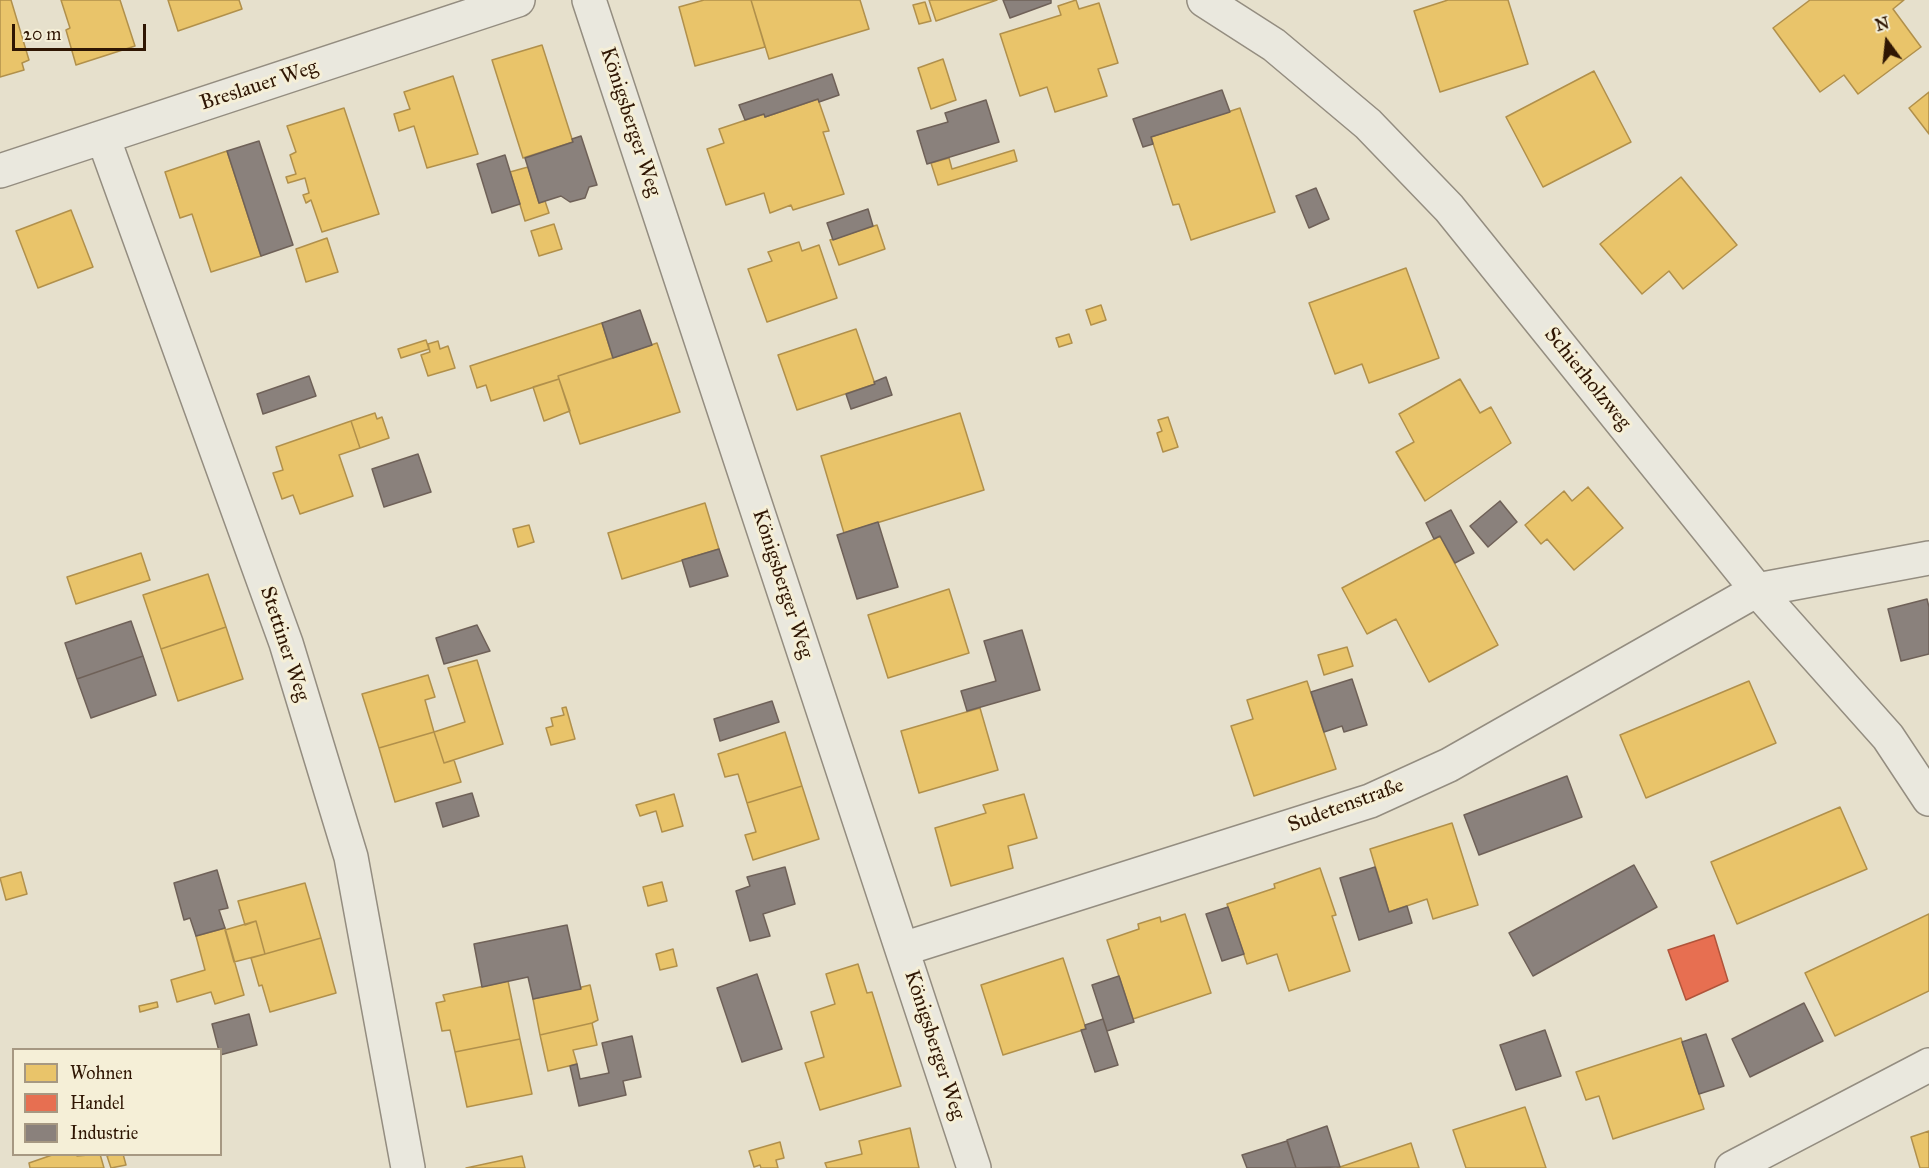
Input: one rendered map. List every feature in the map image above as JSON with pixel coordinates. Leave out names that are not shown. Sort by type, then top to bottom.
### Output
[{"type":"street","name":"Breslauer Weg","points":[[0,171],[518,0]]},
{"type":"street","name":"Königsberger Weg","points":[[589,0],[974,1168]]},
{"type":"street","name":"Schierholzweg","points":[[1204,0],[1274,45],[1368,124],[1449,208],[1757,590],[1888,737],[1929,799]]},
{"type":"street","name":"Stettiner Weg","points":[[103,137],[286,643],[351,857],[408,1168]]},
{"type":"street","name":"Sudetenstraße","points":[[903,949],[1370,801],[1449,765],[1757,590],[1929,558]]},
{"type":"street","points":[[1732,1168],[1929,1065]]},
{"type":"building: Wohnen","points":[[0,0],[11,0],[29,60],[22,63],[24,70],[0,77]]},
{"type":"building: Wohnen","points":[[61,0],[120,0],[135,46],[76,65],[66,30],[70,28]]},
{"type":"building: Wohnen","points":[[168,0],[239,0],[242,9],[178,31]]},
{"type":"building: Wohnen","points":[[704,0],[751,0],[765,47],[695,66],[679,7]]},
{"type":"building: Wohnen","points":[[751,0],[860,0],[869,29],[769,59]]},
{"type":"building: Wohnen","points":[[929,0],[997,0],[936,21]]},
{"type":"building: Wohnen","points":[[1076,0],[1079,9],[1099,3],[1118,63],[1098,69],[1107,96],[1055,112],[1047,87],[1020,96],[1000,34],[1061,15],[1058,6]]},
{"type":"building: Wohnen","points":[[1448,0],[1508,0],[1528,64],[1440,92],[1414,11]]},
{"type":"building: Wohnen","points":[[1810,0],[1904,0],[1893,9],[1921,47],[1858,94],[1844,75],[1820,92],[1773,28]]},
{"type":"building: Wohnen","points":[[925,2],[931,21],[919,24],[913,5]]},
{"type":"building: Wohnen","points":[[542,45],[573,142],[523,158],[492,60]]},
{"type":"building: Wohnen","points":[[943,59],[956,100],[931,109],[918,68]]},
{"type":"building: Wohnen","points":[[1594,71],[1631,142],[1543,187],[1506,117]]},
{"type":"building: Wohnen","points":[[453,76],[478,154],[427,168],[414,126],[399,131],[394,114],[410,109],[404,92]]},
{"type":"building: Wohnen","points":[[1929,92],[1929,134],[1909,108]]},
{"type":"building: Wohnen","points":[[818,99],[829,131],[823,132],[844,194],[793,210],[791,205],[770,213],[764,193],[726,205],[707,149],[724,143],[719,129],[764,114],[765,117]]},
{"type":"building: Wohnen","points":[[344,108],[379,214],[322,232],[311,200],[306,203],[303,195],[309,193],[305,178],[288,183],[286,177],[296,174],[290,155],[296,152],[287,126]]},
{"type":"building: Wohnen","points":[[1240,108],[1275,212],[1191,240],[1179,204],[1173,205],[1151,137]]},
{"type":"building: Wohnen","points":[[1014,150],[1017,161],[938,185],[931,163],[949,158],[952,169]]},
{"type":"building: Wohnen","points":[[227,151],[261,256],[211,272],[192,214],[180,218],[165,172]]},
{"type":"building: Wohnen","points":[[528,167],[539,203],[545,201],[549,213],[525,221],[510,172]]},
{"type":"building: Wohnen","points":[[1681,177],[1737,245],[1683,289],[1669,271],[1642,294],[1600,244]]},
{"type":"building: Wohnen","points":[[71,210],[93,267],[38,288],[16,231]]},
{"type":"building: Wohnen","points":[[554,224],[562,249],[539,256],[531,231]]},
{"type":"building: Wohnen","points":[[877,225],[885,249],[839,265],[830,240]]},
{"type":"building: Wohnen","points":[[327,238],[338,272],[306,282],[296,249]]},
{"type":"building: Wohnen","points":[[799,242],[802,251],[819,245],[837,298],[767,322],[748,269],[772,261],[768,252]]},
{"type":"building: Wohnen","points":[[1406,268],[1439,358],[1369,383],[1362,364],[1335,374],[1309,303]]},
{"type":"building: Wohnen","points":[[1101,305],[1106,320],[1091,325],[1086,310]]},
{"type":"building: Wohnen","points":[[602,323],[613,358],[558,376],[559,379],[491,401],[486,385],[477,388],[470,366]]},
{"type":"building: Wohnen","points":[[856,329],[875,384],[797,410],[778,355]]},
{"type":"building: Wohnen","points":[[1069,334],[1072,343],[1059,347],[1056,338]]},
{"type":"building: Wohnen","points":[[426,340],[429,349],[401,358],[398,349]]},
{"type":"building: Wohnen","points":[[438,341],[440,349],[448,346],[455,368],[428,376],[421,355],[430,352],[428,344]]},
{"type":"building: Wohnen","points":[[657,343],[680,412],[580,444],[558,376]]},
{"type":"building: Wohnen","points":[[559,379],[570,411],[544,421],[533,387]]},
{"type":"building: Wohnen","points":[[1460,379],[1480,413],[1491,407],[1511,443],[1425,501],[1396,452],[1414,442],[1399,414]]},
{"type":"building: Wohnen","points":[[375,413],[377,419],[382,417],[389,438],[360,448],[351,421]]},
{"type":"building: Wohnen","points":[[960,413],[984,490],[844,533],[821,456]]},
{"type":"building: Wohnen","points":[[1168,417],[1178,447],[1163,452],[1157,433],[1162,431],[1158,420]]},
{"type":"building: Wohnen","points":[[351,421],[360,448],[339,455],[353,496],[300,514],[293,495],[282,499],[273,473],[283,470],[276,447]]},
{"type":"building: Wohnen","points":[[1588,487],[1623,528],[1574,570],[1547,539],[1541,544],[1525,525],[1564,491],[1572,501]]},
{"type":"building: Wohnen","points":[[705,503],[719,549],[622,579],[608,533]]},
{"type":"building: Wohnen","points":[[529,525],[534,542],[518,547],[513,529]]},
{"type":"building: Wohnen","points":[[1440,536],[1498,645],[1429,682],[1396,619],[1367,634],[1342,588]]},
{"type":"building: Wohnen","points":[[141,553],[150,580],[76,604],[67,577]]},
{"type":"building: Wohnen","points":[[208,574],[226,627],[161,649],[143,595]]},
{"type":"building: Wohnen","points":[[949,589],[969,653],[888,678],[868,615]]},
{"type":"building: Wohnen","points":[[226,627],[243,679],[178,701],[161,649]]},
{"type":"building: Wohnen","points":[[1347,647],[1353,666],[1324,675],[1318,655]]},
{"type":"building: Wohnen","points":[[477,660],[503,744],[444,763],[434,732],[465,722],[448,668]]},
{"type":"building: Wohnen","points":[[428,675],[435,697],[425,700],[434,732],[379,748],[362,694]]},
{"type":"building: Wohnen","points":[[1307,681],[1336,769],[1254,796],[1231,726],[1253,719],[1247,700]]},
{"type":"building: Wohnen","points":[[1749,681],[1776,743],[1646,798],[1620,735]]},
{"type":"building: Wohnen","points":[[566,707],[575,739],[551,745],[546,728],[553,726],[551,718],[564,715],[562,708]]},
{"type":"building: Wohnen","points":[[980,708],[998,770],[919,793],[901,731]]},
{"type":"building: Wohnen","points":[[434,732],[444,763],[454,760],[461,782],[395,802],[379,748]]},
{"type":"building: Wohnen","points":[[785,732],[802,786],[747,803],[738,774],[725,777],[718,754]]},
{"type":"building: Wohnen","points":[[802,786],[819,839],[753,860],[745,835],[756,832],[747,803]]},
{"type":"building: Wohnen","points":[[674,794],[683,826],[662,832],[656,811],[640,816],[636,805]]},
{"type":"building: Wohnen","points":[[1024,794],[1037,838],[1008,846],[1013,868],[951,886],[935,828],[986,813],[983,805]]},
{"type":"building: Wohnen","points":[[1840,807],[1867,869],[1737,924],[1711,862]]},
{"type":"building: Wohnen","points":[[1452,823],[1478,905],[1433,919],[1427,899],[1389,912],[1370,849]]},
{"type":"building: Wohnen","points":[[1320,868],[1336,915],[1332,916],[1350,971],[1289,991],[1277,954],[1247,964],[1227,904],[1275,888],[1274,884]]},
{"type":"building: Wohnen","points":[[21,872],[27,894],[6,900],[0,878]]},
{"type":"building: Wohnen","points":[[662,882],[667,901],[648,906],[643,887]]},
{"type":"building: Wohnen","points":[[305,883],[321,938],[265,954],[256,921],[245,925],[238,901]]},
{"type":"building: Wohnen","points":[[1185,914],[1211,993],[1133,1019],[1107,940],[1139,929],[1138,924],[1160,917],[1161,922]]},
{"type":"building: Wohnen","points":[[1929,914],[1929,991],[1835,1036],[1805,973]]},
{"type":"building: Wohnen","points":[[256,921],[265,954],[234,962],[225,930]]},
{"type":"building: Wohnen","points":[[225,928],[244,995],[215,1004],[211,992],[177,1002],[171,980],[205,970],[196,936]]},
{"type":"building: Wohnen","points":[[321,938],[336,993],[270,1012],[251,958]]},
{"type":"building: Wohnen","points":[[673,949],[677,966],[660,970],[656,954]]},
{"type":"building: Wohnen","points":[[1063,958],[1086,1029],[1003,1055],[981,985]]},
{"type":"building: Wohnen","points":[[858,964],[867,993],[872,992],[901,1086],[820,1110],[805,1063],[824,1057],[811,1012],[835,1004],[826,974]]},
{"type":"building: Wohnen","points":[[508,981],[520,1039],[455,1052],[450,1030],[442,1031],[436,1003],[445,1001],[443,995]]},
{"type":"building: Wohnen","points":[[590,985],[598,1020],[540,1035],[533,999]]},
{"type":"building: Wohnen","points":[[157,1002],[158,1007],[140,1012],[139,1006]]},
{"type":"building: Wohnen","points":[[592,1023],[597,1045],[573,1050],[577,1064],[548,1071],[540,1035]]},
{"type":"building: Wohnen","points":[[1681,1038],[1704,1109],[1613,1139],[1599,1096],[1586,1100],[1576,1072]]},
{"type":"building: Wohnen","points":[[520,1039],[532,1094],[467,1107],[455,1052]]},
{"type":"building: Wohnen","points":[[1525,1107],[1546,1168],[1466,1168],[1453,1130]]},
{"type":"building: Wohnen","points":[[910,1128],[919,1168],[827,1168],[825,1163],[862,1154],[859,1141]]},
{"type":"building: Wohnen","points":[[1929,1131],[1929,1168],[1920,1168],[1911,1137]]},
{"type":"building: Wohnen","points":[[780,1142],[784,1158],[776,1160],[778,1168],[761,1168],[760,1165],[754,1167],[749,1151]]},
{"type":"building: Wohnen","points":[[1411,1143],[1419,1168],[1337,1168],[1340,1167]]},
{"type":"building: Wohnen","points":[[49,1156],[101,1156],[104,1168],[30,1168],[29,1163]]},
{"type":"building: Wohnen","points":[[107,1156],[124,1156],[126,1165],[111,1168]]},
{"type":"building: Wohnen","points":[[522,1156],[525,1168],[466,1168]]},
{"type":"building: Handel","points":[[1714,935],[1728,981],[1686,1000],[1668,950]]},
{"type":"building: Industrie","points":[[1003,0],[1051,0],[1051,3],[1010,18]]},
{"type":"building: Industrie","points":[[832,74],[839,95],[819,102],[818,99],[765,117],[764,114],[745,120],[739,105]]},
{"type":"building: Industrie","points":[[1222,90],[1230,112],[1151,137],[1153,144],[1143,147],[1133,119]]},
{"type":"building: Industrie","points":[[986,100],[999,142],[927,164],[917,131],[948,122],[945,113]]},
{"type":"building: Industrie","points":[[581,136],[597,185],[589,187],[585,198],[570,202],[561,196],[539,203],[525,158],[573,142],[572,139]]},
{"type":"building: Industrie","points":[[259,141],[293,245],[261,256],[227,151]]},
{"type":"building: Industrie","points":[[505,155],[520,204],[492,213],[477,164]]},
{"type":"building: Industrie","points":[[1316,188],[1329,219],[1309,228],[1296,196]]},
{"type":"building: Industrie","points":[[868,209],[873,226],[833,240],[827,223]]},
{"type":"building: Industrie","points":[[640,310],[652,345],[613,358],[602,323]]},
{"type":"building: Industrie","points":[[309,376],[316,396],[263,414],[257,394]]},
{"type":"building: Industrie","points":[[886,377],[892,395],[851,409],[846,394],[875,384],[874,382]]},
{"type":"building: Industrie","points":[[418,454],[431,492],[384,507],[372,469]]},
{"type":"building: Industrie","points":[[1500,501],[1517,522],[1488,547],[1470,526]]},
{"type":"building: Industrie","points":[[1451,510],[1474,553],[1455,563],[1440,536],[1434,539],[1426,523]]},
{"type":"building: Industrie","points":[[878,522],[898,587],[857,599],[837,535]]},
{"type":"building: Industrie","points":[[719,549],[728,576],[690,587],[682,560]]},
{"type":"building: Industrie","points":[[1927,599],[1929,654],[1901,661],[1888,609]]},
{"type":"building: Industrie","points":[[131,621],[143,656],[77,679],[65,643]]},
{"type":"building: Industrie","points":[[477,625],[490,651],[444,664],[436,638]]},
{"type":"building: Industrie","points":[[1022,630],[1040,690],[967,711],[961,691],[996,681],[984,641]]},
{"type":"building: Industrie","points":[[143,656],[156,695],[91,718],[77,679]]},
{"type":"building: Industrie","points":[[1352,679],[1367,725],[1344,732],[1342,726],[1324,732],[1311,692]]},
{"type":"building: Industrie","points":[[772,701],[779,722],[720,741],[714,719]]},
{"type":"building: Industrie","points":[[1567,776],[1582,817],[1479,855],[1464,815]]},
{"type":"building: Industrie","points":[[472,793],[479,816],[443,827],[436,803]]},
{"type":"building: Industrie","points":[[1634,865],[1657,907],[1533,976],[1509,933]]},
{"type":"building: Industrie","points":[[785,867],[795,904],[763,914],[770,936],[750,941],[736,891],[750,886],[747,877]]},
{"type":"building: Industrie","points":[[1375,867],[1389,912],[1407,906],[1412,923],[1359,940],[1340,878]]},
{"type":"building: Industrie","points":[[217,870],[228,908],[219,910],[225,928],[196,936],[190,918],[184,920],[174,883]]},
{"type":"building: Industrie","points":[[1228,907],[1244,954],[1222,961],[1206,914]]},
{"type":"building: Industrie","points":[[567,925],[581,989],[533,999],[528,977],[482,987],[474,944]]},
{"type":"building: Industrie","points":[[757,974],[782,1049],[742,1062],[717,988]]},
{"type":"building: Industrie","points":[[1119,976],[1134,1022],[1107,1031],[1092,985]]},
{"type":"building: Industrie","points":[[1804,1003],[1823,1041],[1750,1077],[1732,1039]]},
{"type":"building: Industrie","points":[[249,1014],[257,1045],[222,1054],[222,1048],[218,1048],[212,1024]]},
{"type":"building: Industrie","points":[[1103,1019],[1118,1065],[1095,1072],[1081,1030],[1086,1029],[1085,1025]]},
{"type":"building: Industrie","points":[[1545,1030],[1561,1076],[1516,1090],[1500,1045]]},
{"type":"building: Industrie","points":[[1706,1034],[1724,1086],[1699,1094],[1682,1042]]},
{"type":"building: Industrie","points":[[632,1036],[641,1077],[623,1081],[626,1095],[579,1106],[570,1066],[577,1064],[580,1079],[609,1073],[602,1043]]},
{"type":"building: Industrie","points":[[1327,1126],[1340,1167],[1296,1168],[1287,1140]]},
{"type":"building: Industrie","points":[[1287,1141],[1296,1168],[1247,1168],[1242,1155]]}]
